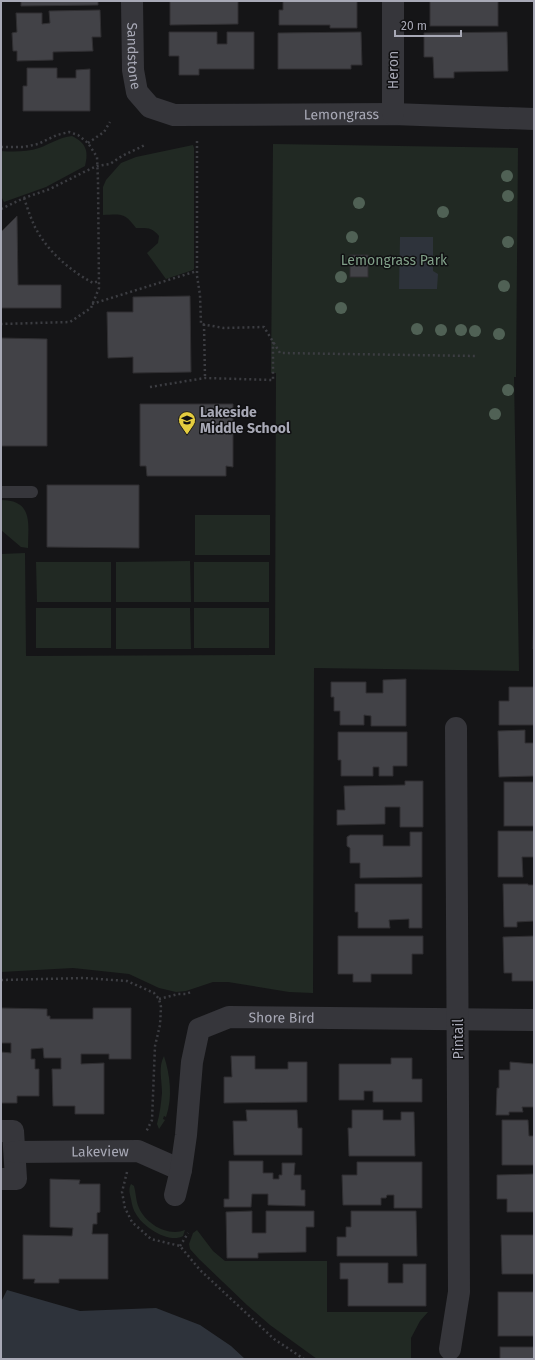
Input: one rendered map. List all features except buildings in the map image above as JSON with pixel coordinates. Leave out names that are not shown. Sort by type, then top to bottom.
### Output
[{"type":"street","name":"Sandstone","points":[[132,1],[133,70],[137,92],[150,107]]},
{"type":"street","name":"Heron","points":[[393,1],[393,114]]},
{"type":"street","name":"Lemongrass","points":[[150,107],[174,114],[393,114],[534,119]]},
{"type":"street","name":"Pintail","points":[[450,1349],[459,1292],[456,728]]},
{"type":"street","name":"Shore Bird","points":[[175,1195],[181,1170],[186,1135],[192,1062],[200,1029],[229,1017],[534,1020]]},
{"type":"street","points":[[1,1131],[13,1131],[16,1179],[1,1179]]},
{"type":"street","name":"Lakeview","points":[[15,1152],[138,1151],[181,1170]]},
{"type":"lane","points":[[1,492],[32,492]]},
{"type":"path","points":[[88,143],[104,132],[110,122]]},
{"type":"path","points":[[1,147],[24,147],[38,144],[57,135],[69,132],[78,135],[88,143],[97,157],[99,261],[99,288],[91,308],[70,322],[1,324]]},
{"type":"path","points":[[197,141],[197,271],[200,295],[200,324],[224,328],[264,327],[280,353],[477,356]]},
{"type":"path","points":[[1,209],[24,198],[50,190],[97,166],[110,164],[122,156],[145,145]]},
{"type":"path","points":[[24,198],[34,225],[45,243],[62,262],[82,277],[93,283],[99,281]]},
{"type":"path","points":[[92,304],[197,271]]},
{"type":"path","points":[[204,324],[205,378]]},
{"type":"path","points":[[150,387],[205,378],[273,380],[273,342]]},
{"type":"path","points":[[1,980],[84,978],[127,981],[154,993],[159,999],[161,1007],[160,1025],[155,1046],[152,1120],[144,1136]]},
{"type":"path","points":[[159,999],[191,992]]},
{"type":"path","points":[[126,1173],[122,1192],[125,1208],[132,1222],[151,1239],[180,1246],[200,1270],[274,1339],[304,1359]]},
{"type":"path","points":[[180,1246],[188,1233]]},
{"type":"green space","points":[[72,136],[85,148],[87,156],[85,166],[46,187],[4,202],[1,196],[1,151],[10,152],[30,150],[59,139]]},
{"type":"green space","name":"Lemongrass Park","points":[[273,144],[518,148],[516,377],[514,377],[519,671],[314,668],[313,993],[289,992],[228,982],[213,982],[186,991],[176,992],[159,988],[129,974],[73,968],[1,972],[1,554],[25,553],[26,656],[275,655],[276,373],[271,373]]},
{"type":"green space","points":[[193,145],[194,269],[166,279],[147,253],[158,243],[159,236],[154,231],[149,229],[136,228],[126,217],[115,214],[103,215],[103,187],[106,180],[121,163],[136,157]]},
{"type":"green space","points":[[1,500],[12,501],[19,504],[24,509],[27,515],[28,523],[28,548],[21,547],[1,530]]},
{"type":"green space","points":[[195,515],[270,515],[270,555],[195,555]]},
{"type":"green space","points":[[190,561],[191,602],[116,602],[116,562]]},
{"type":"green space","points":[[36,562],[111,562],[111,602],[37,602]]},
{"type":"green space","points":[[194,562],[269,562],[269,602],[194,602]]},
{"type":"green space","points":[[36,608],[111,608],[111,648],[36,648]]},
{"type":"green space","points":[[116,608],[190,608],[191,649],[116,649]]},
{"type":"green space","points":[[194,608],[269,608],[269,648],[194,648]]},
{"type":"green space","points":[[164,1056],[168,1071],[170,1094],[166,1117],[164,1116],[163,1119],[165,1120],[159,1129],[157,1124],[162,1093],[161,1065]]},
{"type":"green space","points":[[131,1184],[134,1186],[137,1203],[142,1214],[152,1224],[158,1228],[172,1232],[185,1230],[183,1236],[171,1238],[164,1236],[150,1229],[139,1219],[133,1209],[130,1192]]},
{"type":"green space","points":[[197,1230],[213,1251],[225,1261],[327,1261],[327,1312],[428,1312],[420,1321],[411,1338],[411,1359],[317,1359],[270,1325],[199,1259],[190,1249],[189,1244],[193,1233]]},
{"type":"shaded area","points":[[400,237],[433,237],[433,271],[438,274],[437,289],[399,289]]},
{"type":"shaded area","points":[[7,1290],[80,1311],[156,1308],[200,1325],[231,1346],[245,1359],[1,1359],[1,1302]]},
{"type":"place","name":"Lakeside Middle School","points":[[187,435]]}]
